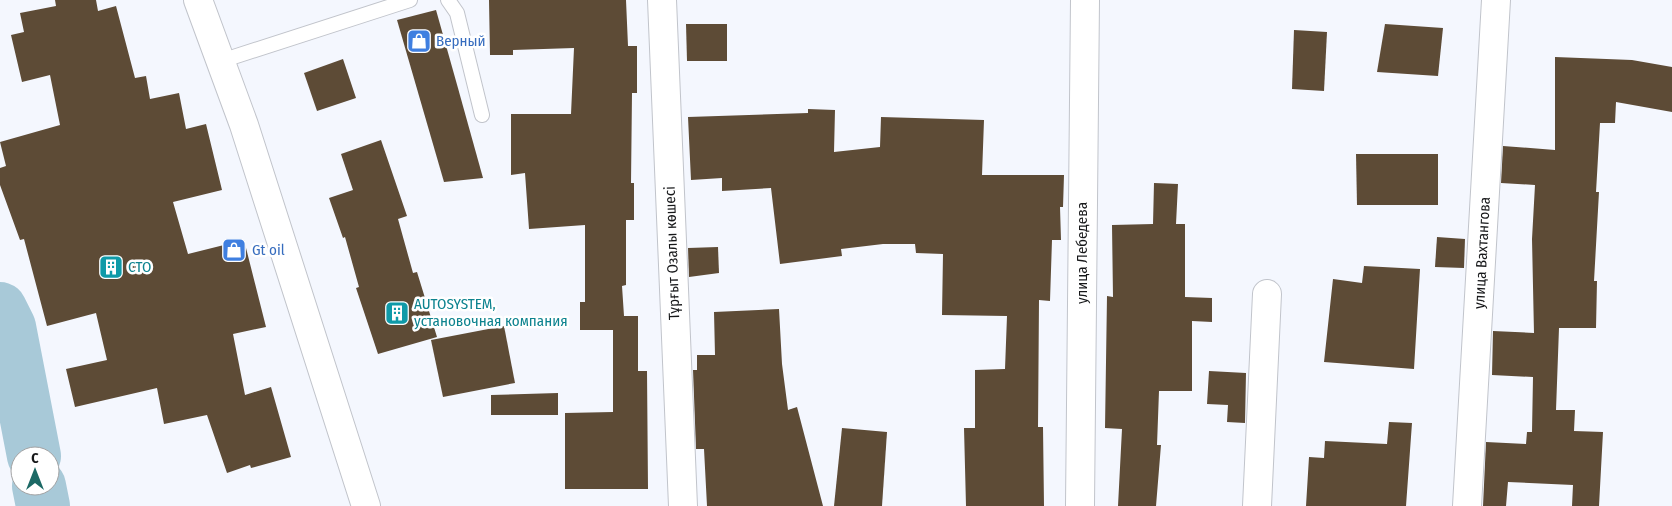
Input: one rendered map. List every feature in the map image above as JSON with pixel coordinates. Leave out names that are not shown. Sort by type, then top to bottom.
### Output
[{"type":"street","points":[[198,0],[244,126],[366,506]]},
{"type":"street","name":"Тұрғыт Озалы көшесі","points":[[662,0],[683,506]]},
{"type":"street","name":"улица Лебедева","points":[[1080,506],[1084,0]]},
{"type":"street","name":"улица Вахтангова","points":[[1467,506],[1496,0]]},
{"type":"street","points":[[1258,506],[1267,294]]},
{"type":"lane","points":[[221,61],[410,0]]},
{"type":"lane","points":[[448,0],[457,13],[482,115]]},
{"type":"building","points":[[55,0],[96,0],[98,11],[116,6],[135,78],[146,76],[150,99],[179,93],[186,129],[206,124],[222,190],[173,202],[188,254],[244,240],[266,327],[233,334],[245,395],[271,387],[291,457],[251,468],[250,465],[227,473],[207,415],[164,424],[157,388],[75,407],[66,369],[107,360],[96,313],[47,326],[24,239],[20,240],[0,185],[0,168],[6,166],[0,142],[60,125],[50,75],[22,82],[11,35],[24,32],[20,13],[56,6]]},
{"type":"building","points":[[489,0],[626,0],[628,46],[637,46],[637,93],[632,93],[631,183],[634,183],[634,220],[626,220],[626,285],[622,286],[624,316],[638,316],[638,371],[647,371],[648,489],[565,489],[565,413],[613,412],[613,330],[580,330],[580,302],[585,302],[585,225],[529,229],[525,173],[511,175],[511,114],[571,114],[574,48],[513,50],[513,55],[490,55]]},
{"type":"building","points":[[436,10],[483,178],[444,182],[397,20]]},
{"type":"building","points":[[686,24],[727,24],[727,61],[687,61]]},
{"type":"building","points":[[1385,24],[1443,28],[1438,76],[1377,72]]},
{"type":"building","points":[[1294,30],[1327,32],[1324,91],[1292,89]]},
{"type":"building","points":[[1555,57],[1632,60],[1672,67],[1672,112],[1616,102],[1615,123],[1600,123],[1596,192],[1599,192],[1594,281],[1597,281],[1596,328],[1559,328],[1556,410],[1575,410],[1574,431],[1603,432],[1599,506],[1572,506],[1573,485],[1508,482],[1506,506],[1483,506],[1486,442],[1526,444],[1527,432],[1532,432],[1533,377],[1492,375],[1493,331],[1534,333],[1532,239],[1535,185],[1501,183],[1503,146],[1555,150]]},
{"type":"building","points":[[343,59],[356,98],[317,111],[304,73]]},
{"type":"building","points":[[808,109],[835,110],[834,152],[880,147],[881,117],[984,120],[982,175],[1064,175],[1063,207],[1060,207],[1061,240],[1052,240],[1050,301],[1039,300],[1038,427],[1043,427],[1044,506],[966,506],[964,428],[975,428],[975,370],[1005,369],[1007,316],[942,315],[943,254],[916,253],[915,244],[883,244],[841,249],[842,256],[780,264],[771,188],[722,191],[722,178],[691,180],[688,117],[808,113]]},
{"type":"building","points":[[381,140],[407,216],[398,219],[413,273],[417,272],[437,337],[378,354],[356,288],[359,287],[345,237],[343,238],[329,198],[353,190],[341,154]]},
{"type":"building","points":[[1356,154],[1438,154],[1438,205],[1357,205]]},
{"type":"building","points":[[1154,183],[1178,184],[1176,224],[1185,224],[1185,297],[1212,298],[1212,322],[1192,321],[1192,391],[1159,391],[1157,445],[1161,445],[1156,506],[1118,506],[1122,429],[1105,428],[1107,296],[1113,297],[1112,225],[1153,224]]},
{"type":"building","points":[[1437,237],[1465,239],[1464,268],[1435,267]]},
{"type":"building","points":[[718,247],[719,273],[689,277],[688,248]]},
{"type":"building","points":[[1364,266],[1420,269],[1414,369],[1324,362],[1333,279],[1362,283]]},
{"type":"building","points":[[779,309],[782,364],[788,410],[797,407],[823,506],[707,506],[704,449],[696,449],[693,370],[697,370],[697,355],[715,355],[714,312]]},
{"type":"building","points":[[504,326],[515,383],[443,397],[431,340]]},
{"type":"building","points":[[1209,371],[1246,373],[1245,423],[1227,422],[1228,405],[1207,404]]},
{"type":"building","points":[[558,393],[558,415],[491,415],[491,395]]},
{"type":"building","points":[[1389,422],[1412,423],[1406,506],[1306,506],[1309,457],[1324,458],[1325,441],[1387,444]]},
{"type":"building","points":[[842,428],[887,432],[882,506],[834,506]]},
{"type":"waterway","points":[[0,309],[9,327],[32,446]]},
{"type":"waterway","points":[[41,496],[43,506]]},
{"type":"place","name":"Верный","points":[[419,41]]},
{"type":"place","name":"Gt oil","points":[[234,250]]},
{"type":"place","name":"СТО","points":[[111,267]]},
{"type":"place","name":"AUTOSYSTEM, установочная компания","points":[[397,313]]}]
